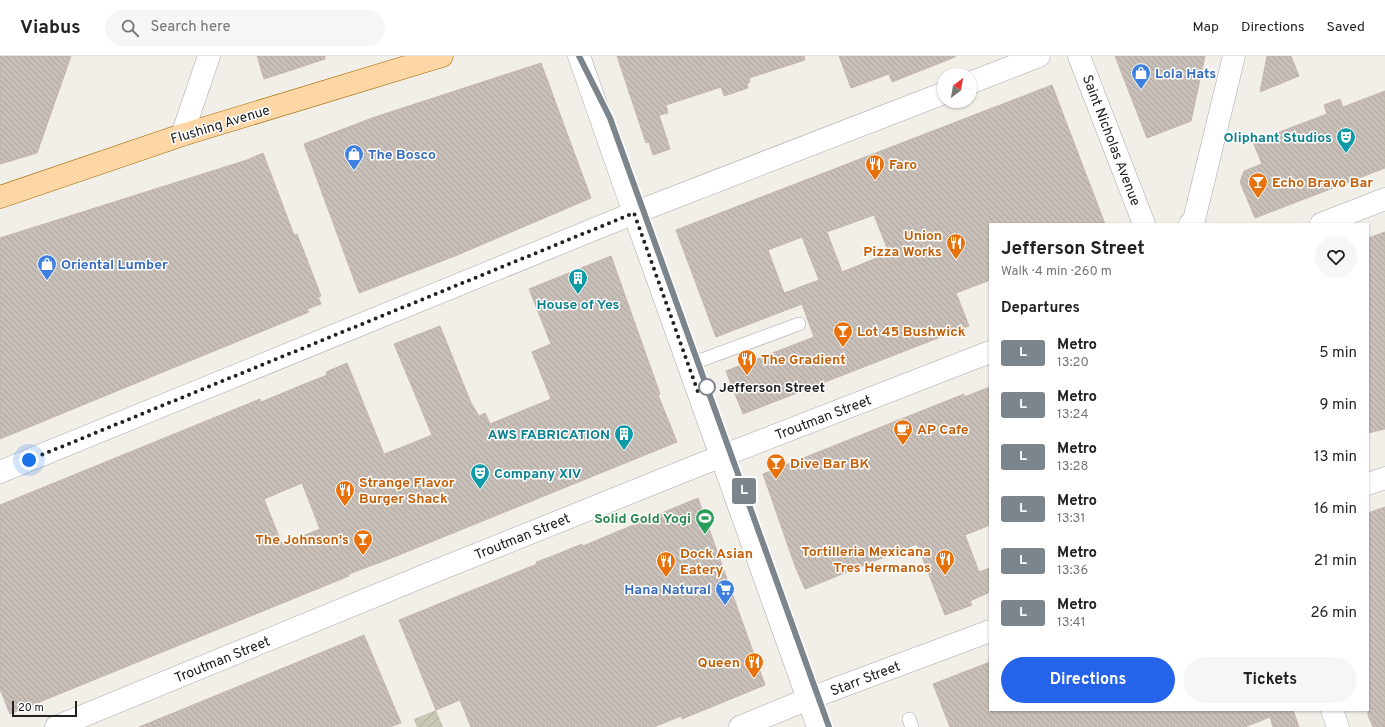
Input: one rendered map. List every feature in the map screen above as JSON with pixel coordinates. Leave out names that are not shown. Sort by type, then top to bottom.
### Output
[{"type":"main road","name":"Flushing Avenue","points":[[0,197],[182,135],[442,56]]},
{"type":"street","points":[[182,135],[209,56]]},
{"type":"street","points":[[579,56],[818,727]]},
{"type":"street","points":[[977,80],[1039,56]]},
{"type":"street","name":"Saint Nicholas Avenue","points":[[1079,56],[1144,223]]},
{"type":"street","points":[[1191,223],[1194,220],[1234,56]]},
{"type":"street","points":[[0,472],[634,213],[937,96]]},
{"type":"street","points":[[1324,223],[1385,199]]},
{"type":"street","name":"Troutman Street","points":[[56,727],[721,456],[989,352]]},
{"type":"street","points":[[1369,484],[1385,478]]},
{"type":"street","name":"Starr Street","points":[[740,727],[808,699],[989,631]]},
{"type":"street","points":[[1332,711],[1338,727]]},
{"type":"lane","points":[[688,365],[799,324]]},
{"type":"shaded area","points":[[436,710],[443,727],[417,727],[414,719]]},
{"type":"building","points":[[0,56],[71,56],[37,153],[0,164]]},
{"type":"building","points":[[257,56],[325,56],[325,59],[264,79]]},
{"type":"building","points":[[617,56],[804,56],[805,60],[749,78],[750,82],[747,84],[748,88],[724,96],[721,87],[666,105],[668,113],[659,115],[670,149],[653,155],[649,142],[646,143]]},
{"type":"building","points":[[839,56],[955,57],[892,82],[889,74],[851,88]]},
{"type":"building","points":[[1115,56],[1205,56],[1191,121],[1147,138]]},
{"type":"building","points":[[1267,56],[1291,56],[1299,76],[1260,92]]},
{"type":"building","points":[[541,63],[591,198],[455,256],[359,293],[304,144],[372,118]]},
{"type":"building","points":[[1052,85],[1105,223],[989,223],[989,280],[956,293],[969,326],[743,414],[726,371],[814,337],[802,304],[716,337],[676,230]],"holes":[[[874,215],[889,253],[842,272],[827,232]],[[802,237],[819,280],[784,293],[768,250]]]},
{"type":"building","points":[[1385,91],[1385,168],[1255,218],[1240,182],[1244,171],[1262,164],[1253,142],[1327,114],[1324,105],[1340,99],[1343,107]]},
{"type":"building","points":[[263,153],[294,235],[297,234],[321,296],[318,297],[321,304],[307,309],[309,312],[0,439],[0,238],[247,160]]},
{"type":"building","points":[[1385,232],[1385,429],[1369,433],[1369,238]]},
{"type":"building","points":[[611,256],[660,394],[658,395],[677,442],[349,574],[349,576],[10,714],[0,689],[0,505],[260,399],[261,402],[327,375],[326,372],[347,363],[384,454],[432,435],[394,344],[440,326],[471,403],[479,416],[485,413],[490,424],[551,399],[532,352],[551,344],[529,289]],"holes":[[[302,483],[320,529],[282,544],[264,499]]]},
{"type":"building","points":[[989,387],[989,525],[965,535],[979,572],[989,568],[989,592],[970,601],[972,605],[945,615],[917,544],[805,589],[795,566],[763,474],[964,394],[964,397]]},
{"type":"building","points":[[698,498],[765,685],[682,719],[681,716],[654,727],[471,727],[460,700],[436,710],[399,620],[537,564],[536,562],[582,544],[583,546]]},
{"type":"building","points":[[1385,507],[1385,727],[1373,727],[1368,715],[1369,513]]},
{"type":"building","points":[[364,635],[401,723],[390,727],[139,727]]},
{"type":"building","points":[[989,662],[989,711],[1293,711],[1299,727],[1273,727],[1270,717],[1245,727],[950,727],[933,684]]},
{"type":"metro line","name":"L","points":[[579,56],[610,118],[829,727]]},
{"type":"place","name":"Lola Hats","points":[[1141,90]]},
{"type":"place","name":"Oliphant Studios","points":[[1346,154]]},
{"type":"place","name":"The Bosco","points":[[354,171]]},
{"type":"place","name":"Faro","points":[[875,181]]},
{"type":"place","name":"Echo Bravo Bar","points":[[1258,199]]},
{"type":"place","name":"Union Pizza Works","points":[[956,260]]},
{"type":"place","name":"Oriental Lumber","points":[[47,281]]},
{"type":"place","name":"House of Yes","points":[[578,295]]},
{"type":"place","name":"Lot 45 Bushwick","points":[[843,348]]},
{"type":"place","name":"The Gradient","points":[[747,376]]},
{"type":"place","name":"Jefferson Street","points":[[707,387]]},
{"type":"place","name":"AP Cafe","points":[[903,446]]},
{"type":"place","name":"AWS FABRICATION","points":[[624,451]]},
{"type":"place","name":"Dive Bar BK","points":[[776,480]]},
{"type":"place","name":"Company XIV","points":[[480,490]]},
{"type":"place","name":"Strange Flavor Burger Shack","points":[[345,507]]},
{"type":"place","name":"Solid Gold Yogi","points":[[705,535]]},
{"type":"place","name":"The Johnson's","points":[[363,556]]},
{"type":"place","name":"Tortilleria Mexicana Tres Hermanos","points":[[945,576]]},
{"type":"place","name":"Dock Asian Eatery","points":[[666,578]]},
{"type":"place","name":"Hana Natural","points":[[725,606]]},
{"type":"place","name":"Queen","points":[[754,679]]},
{"type":"route","points":[[29,460],[634,213],[698,392],[707,387]]}]
